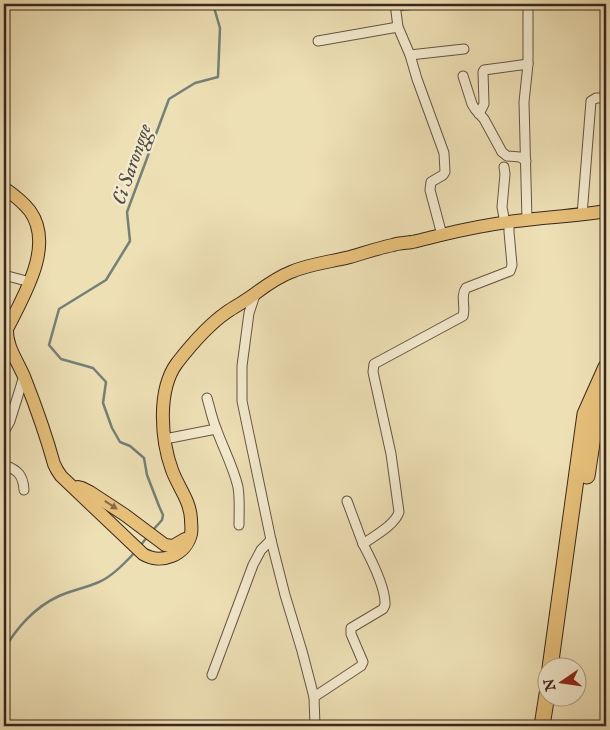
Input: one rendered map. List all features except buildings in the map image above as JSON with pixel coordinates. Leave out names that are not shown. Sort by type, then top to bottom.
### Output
[{"type":"highway","points":[[551,658],[585,414],[606,367]]},
{"type":"highway","points":[[561,658],[596,416],[606,395]]},
{"type":"highway","points":[[542,726],[545,708]]},
{"type":"highway","points":[[551,726],[554,708]]},
{"type":"main road","points":[[4,188],[25,204],[32,213],[39,234],[36,264],[30,282],[7,329],[8,342],[24,376],[57,470],[137,549],[149,558],[156,559],[170,557],[177,553],[190,535],[191,518],[189,507],[171,468],[162,418],[171,374],[202,333],[228,311],[278,278],[299,269],[332,262],[394,244],[507,222],[606,212]]},
{"type":"main road","points":[[73,487],[82,488],[90,492],[125,514],[165,545],[172,546],[190,535]]},
{"type":"street","points":[[416,4],[394,5],[398,27],[410,55],[444,154],[445,172],[431,182],[430,190],[442,235]]},
{"type":"street","points":[[527,220],[524,102],[528,64],[528,4]]},
{"type":"street","points":[[318,41],[398,27]]},
{"type":"street","points":[[410,55],[464,50]]},
{"type":"street","points":[[479,114],[484,104],[482,72],[484,70],[528,64]]},
{"type":"street","points":[[462,76],[472,104],[484,119],[502,152],[507,156],[520,157],[526,161]]},
{"type":"street","points":[[582,215],[591,101],[596,98],[606,98]]},
{"type":"street","points":[[363,544],[392,522],[399,512],[392,454],[373,372],[374,364],[462,316],[464,311],[463,293],[466,288],[510,271],[512,252],[507,222],[502,207],[504,167]]},
{"type":"street","points":[[4,275],[30,282]]},
{"type":"street","points":[[256,292],[249,313],[242,366],[242,401],[284,594],[314,697],[315,726]]},
{"type":"street","points":[[4,432],[10,421],[24,376]]},
{"type":"street","points":[[207,398],[238,489],[240,505],[239,525]]},
{"type":"street","points":[[165,439],[216,429]]},
{"type":"street","points":[[4,465],[21,476],[24,490]]},
{"type":"street","points":[[314,697],[361,666],[363,662],[351,634],[351,628],[383,609],[385,605],[384,594],[347,501]]},
{"type":"street","points":[[212,675],[253,564],[261,550],[271,540]]},
{"type":"waterway","name":"Ci Sarongge","points":[[153,530],[162,520],[163,515],[147,475],[144,458],[130,446],[120,442],[112,428],[103,403],[106,382],[93,368],[61,359],[49,345],[59,309],[106,280],[130,241],[127,212],[169,99],[195,83],[218,77],[220,28],[213,4]]},
{"type":"waterway","name":"Ci Sarongge","points":[[140,546],[148,536]]},
{"type":"waterway","name":"Ci Sarongge","points":[[4,650],[20,626],[42,606],[59,596],[104,580],[135,552]]},
{"type":"waterway","name":"Ci Sarongge","points":[[4,691],[8,719],[7,726]]}]
